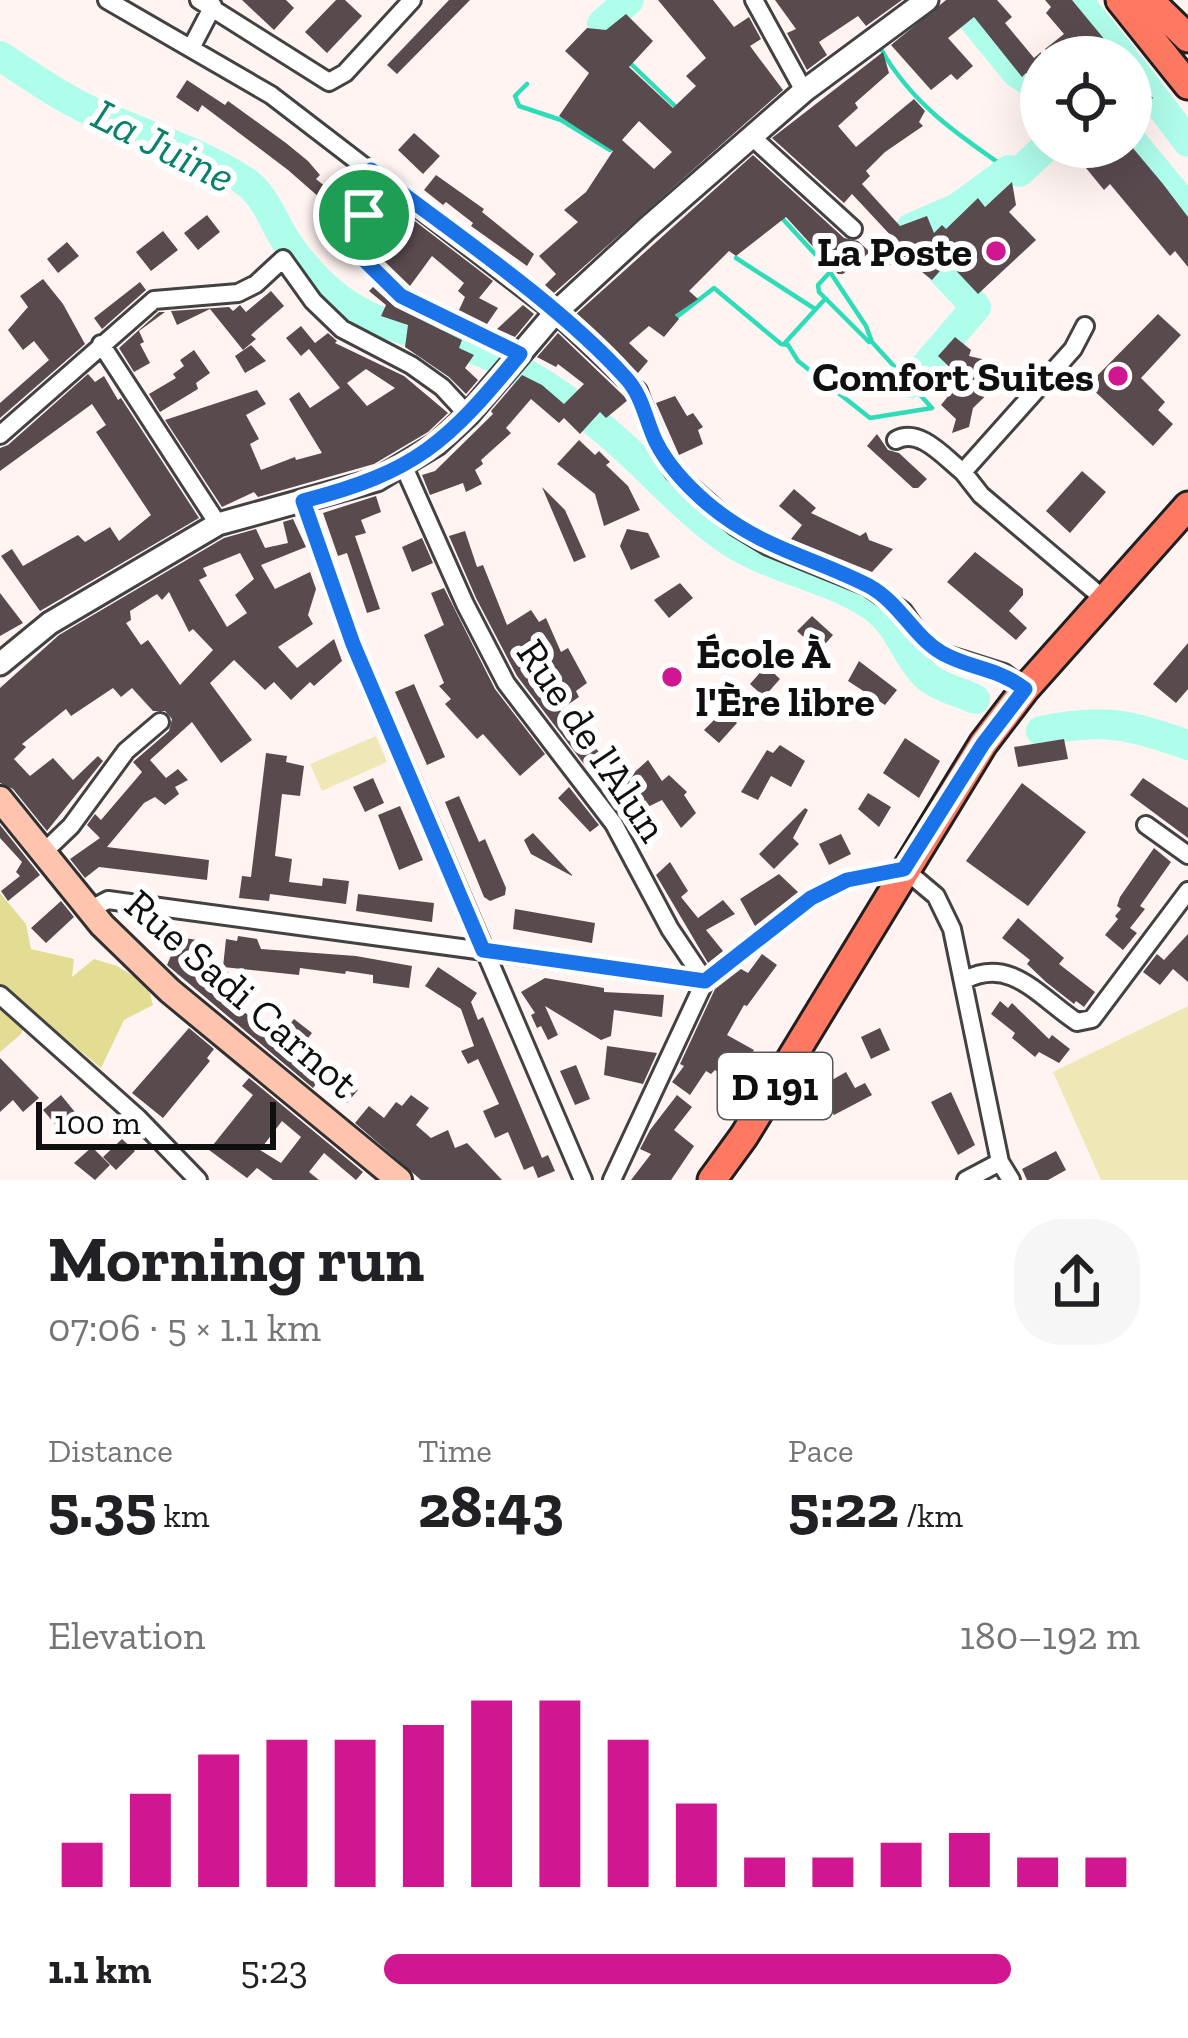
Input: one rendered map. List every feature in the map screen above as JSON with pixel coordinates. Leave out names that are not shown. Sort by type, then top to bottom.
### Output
[{"type":"main road","points":[[1123,0],[1188,62]]},
{"type":"main road","points":[[1123,0],[1188,85]]},
{"type":"main road","points":[[1149,0],[1188,38]]},
{"type":"main road","points":[[1160,0],[1188,22]]},
{"type":"main road","name":"D 191","points":[[712,1180],[744,1136],[983,744],[1025,689],[1188,506]]},
{"type":"main road","name":"Rue Sadi Carnot","points":[[0,799],[46,850],[89,910],[218,1035],[399,1180]]},
{"type":"street","points":[[107,0],[271,95],[555,313],[638,391],[656,442],[674,472],[735,526],[769,546],[868,586],[903,611],[921,637],[944,654],[1004,673],[1025,689]]},
{"type":"street","points":[[190,48],[206,3],[329,82],[345,74],[412,0]]},
{"type":"street","points":[[754,0],[804,91]]},
{"type":"street","points":[[0,664],[50,623],[218,524],[376,480],[437,444],[468,415],[555,313],[804,91],[927,0]]},
{"type":"street","points":[[736,151],[853,230]]},
{"type":"street","points":[[371,170],[363,190],[364,215],[345,241],[401,296],[513,363]]},
{"type":"street","points":[[0,435],[154,300],[238,293],[256,284],[283,259],[313,301],[342,329],[411,365],[468,415]]},
{"type":"street","points":[[964,472],[1073,349],[1084,326]]},
{"type":"street","points":[[101,344],[218,524]]},
{"type":"street","points":[[896,440],[906,434],[917,436],[964,472],[981,495],[1104,599]]},
{"type":"street","name":"Rue de l'Alun","points":[[404,467],[506,683],[614,824],[670,929],[705,981]]},
{"type":"street","points":[[303,501],[353,644],[583,1180]]},
{"type":"street","points":[[46,850],[79,816],[110,769],[160,722]]},
{"type":"street","points":[[1146,825],[1188,855]]},
{"type":"street","points":[[612,1180],[705,981],[811,898],[847,880],[904,869],[936,896],[952,928],[1000,1162],[1011,1180]]},
{"type":"street","points":[[965,980],[986,970],[1006,972],[1077,1022],[1092,1019],[1188,891]]},
{"type":"street","points":[[89,910],[108,900],[705,981]]},
{"type":"street","points":[[0,995],[138,1118],[198,1180]]},
{"type":"street","points":[[966,1180],[1000,1162]]},
{"type":"shaded area","points":[[376,736],[387,762],[322,791],[310,764]]},
{"type":"shaded area","points":[[0,893],[26,924],[31,949],[74,959],[72,977],[94,959],[117,966],[148,985],[153,1005],[124,1020],[101,1068],[34,1013],[20,1035],[0,1052]]},
{"type":"shaded area","points":[[1188,1006],[1188,1180],[1101,1180],[1053,1072]]},
{"type":"building","points":[[242,0],[286,0],[294,8],[274,30]]},
{"type":"building","points":[[336,0],[345,0],[362,16],[327,53],[305,32]]},
{"type":"building","points":[[449,0],[470,0],[397,74],[387,65]]},
{"type":"building","points":[[658,0],[713,0],[734,27],[749,17],[761,39],[750,46],[783,90],[554,293],[545,285],[556,274],[539,256],[578,222],[564,210],[586,192],[613,151],[559,116],[589,73],[565,51],[587,28],[606,30],[626,14],[653,41],[629,67],[673,108],[696,86],[686,76],[706,58]],"holes":[[[639,121],[672,152],[654,169],[622,140]]]},
{"type":"building","points":[[775,0],[902,0],[866,26],[858,16],[819,42],[827,55],[807,70],[787,33],[796,29]]},
{"type":"building","points":[[946,0],[997,0],[1012,17],[1005,23],[1020,41],[1020,74],[974,17],[948,38],[973,66],[957,80],[951,74],[931,90],[891,45]]},
{"type":"building","points":[[1045,0],[1072,0],[1102,36],[1061,36],[1046,13],[1051,7]]},
{"type":"building","points":[[883,52],[889,73],[855,103],[858,108],[838,126],[856,147],[914,99],[925,111],[919,122],[923,126],[885,152],[866,171],[870,176],[862,184],[900,226],[927,216],[934,233],[942,225],[946,229],[978,198],[985,207],[1012,182],[1016,205],[1009,212],[1036,240],[978,294],[948,262],[932,280],[906,259],[890,265],[879,251],[895,240],[852,194],[844,203],[772,138]]},
{"type":"building","points":[[187,80],[225,105],[228,101],[286,143],[320,175],[316,179],[344,202],[328,216],[315,205],[320,198],[288,170],[202,105],[198,112],[176,97]]},
{"type":"building","points":[[414,133],[440,156],[423,174],[398,150]]},
{"type":"building","points":[[753,155],[844,238],[858,241],[870,252],[838,274],[786,217],[736,256],[729,251],[689,291],[698,299],[675,315],[679,319],[664,337],[649,326],[629,343],[648,361],[638,373],[575,315]]},
{"type":"building","points":[[1086,168],[1150,168],[1188,217],[1188,267],[1175,251],[1170,256],[1110,184],[1104,190]]},
{"type":"building","points":[[436,175],[484,209],[534,254],[527,266],[424,190]]},
{"type":"building","points":[[382,196],[493,281],[479,298],[498,308],[487,324],[459,310],[465,297],[458,291],[464,283],[432,256],[410,286],[377,254],[399,231],[377,213]]},
{"type":"building","points":[[207,215],[220,232],[198,250],[184,233]]},
{"type":"building","points":[[163,231],[178,250],[151,271],[136,252]]},
{"type":"building","points":[[67,242],[79,256],[58,273],[47,259]]},
{"type":"building","points":[[43,279],[85,344],[0,418],[0,403],[49,360],[34,341],[23,350],[8,330],[28,307],[20,296]]},
{"type":"building","points":[[140,282],[146,290],[102,329],[94,318]]},
{"type":"building","points":[[373,287],[395,307],[462,340],[459,348],[474,355],[465,368],[478,380],[466,394],[405,347],[408,325],[381,316],[386,305],[369,291]]},
{"type":"building","points":[[271,291],[284,306],[251,335],[256,339],[243,350],[210,309],[177,325],[171,311],[229,307],[233,311],[240,305],[246,312]]},
{"type":"building","points":[[523,305],[534,314],[515,337],[497,329]]},
{"type":"building","points":[[159,312],[165,312],[139,331],[150,363],[134,372],[119,348]]},
{"type":"building","name":"Comfort Suites","points":[[1158,314],[1181,335],[1141,378],[1165,402],[1158,410],[1173,424],[1153,446],[1088,385]]},
{"type":"building","points":[[301,326],[315,343],[328,333],[335,343],[404,376],[448,413],[428,432],[374,464],[258,497],[254,492],[222,507],[165,420],[257,390],[266,404],[246,415],[259,439],[250,444],[261,470],[322,453],[289,399],[299,392],[310,408],[340,388],[309,349],[301,356],[286,338]],"holes":[[[366,369],[395,388],[367,406],[347,383]]]},
{"type":"building","points":[[558,333],[628,400],[606,418],[600,412],[580,434],[564,418],[559,423],[531,399],[506,428],[511,433],[475,470],[482,484],[466,492],[463,483],[430,495],[422,475],[435,471],[493,414],[522,375],[564,404],[584,384],[558,364],[537,357]]},
{"type":"building","points":[[955,337],[971,350],[969,356],[999,363],[990,372],[1000,382],[973,408],[969,427],[952,433],[956,419],[941,405],[962,379],[938,356]]},
{"type":"building","points":[[251,345],[266,361],[245,373],[235,356]]},
{"type":"building","points":[[194,350],[210,373],[196,383],[198,389],[160,412],[149,394],[176,378],[173,374],[184,366],[180,360]]},
{"type":"building","points":[[88,374],[95,382],[104,376],[121,398],[199,518],[40,611],[1,556],[12,549],[23,566],[78,535],[85,542],[110,527],[119,541],[151,515],[96,432],[106,425],[92,404],[0,471],[0,448]]},
{"type":"building","points":[[675,396],[687,416],[693,413],[703,427],[698,430],[703,444],[679,455],[656,403]]},
{"type":"building","points":[[877,434],[888,450],[899,453],[927,479],[918,488],[867,446]]},
{"type":"building","points":[[579,440],[610,462],[606,465],[628,486],[640,510],[604,526],[595,494],[557,464]]},
{"type":"building","points":[[1082,471],[1106,492],[1070,533],[1046,511]]},
{"type":"building","points":[[542,487],[565,510],[586,557],[574,562]]},
{"type":"building","points":[[794,489],[816,508],[811,513],[860,536],[866,532],[869,540],[893,549],[872,572],[791,539],[802,525],[779,506]]},
{"type":"building","points":[[376,496],[381,512],[361,520],[366,533],[355,536],[380,609],[367,613],[347,553],[338,556],[323,513]]},
{"type":"building","points":[[293,519],[306,547],[261,565],[275,589],[310,572],[316,589],[308,615],[313,624],[278,647],[297,668],[334,639],[342,661],[291,700],[274,682],[265,690],[234,660],[210,683],[252,740],[221,763],[192,722],[150,760],[166,778],[178,769],[188,780],[175,787],[179,794],[165,805],[155,797],[144,803],[107,847],[209,860],[207,880],[99,867],[85,878],[70,859],[100,838],[87,825],[95,814],[101,820],[142,772],[133,762],[169,731],[172,719],[165,711],[153,711],[132,688],[121,697],[113,688],[71,716],[66,709],[22,744],[26,747],[14,759],[30,776],[53,758],[73,780],[98,756],[103,761],[47,831],[13,789],[0,783],[0,688],[59,635],[224,538],[256,529],[265,548],[288,543],[283,522]],"holes":[[[240,553],[254,579],[235,595],[247,613],[227,627],[199,580],[207,576],[203,568]],[[169,592],[189,632],[193,629],[213,650],[180,685],[148,640],[141,645],[126,623],[131,620],[130,611],[157,594],[162,600]]]},
{"type":"building","points":[[627,529],[648,533],[660,557],[631,570],[620,546]]},
{"type":"building","points":[[465,531],[477,567],[483,565],[507,625],[531,610],[539,622],[546,618],[561,652],[568,648],[587,683],[576,691],[579,697],[560,710],[602,756],[587,768],[517,676],[476,598],[449,536]]},
{"type":"building","points":[[422,538],[433,563],[412,572],[402,547]]},
{"type":"building","points":[[975,552],[1023,589],[1009,611],[1027,628],[1016,640],[947,582]]},
{"type":"building","points":[[680,583],[693,598],[669,618],[654,600]]},
{"type":"building","points":[[444,588],[495,689],[545,754],[520,776],[483,734],[477,739],[445,704],[451,699],[439,686],[444,683],[424,635],[444,625],[431,593]]},
{"type":"building","points":[[0,593],[23,623],[0,636]]},
{"type":"building","points":[[812,616],[833,635],[819,651],[797,631]]},
{"type":"building","points":[[1188,643],[1188,689],[1176,703],[1153,684]]},
{"type":"building","points":[[859,661],[897,690],[885,705],[848,681]]},
{"type":"building","points":[[766,666],[780,679],[764,697],[750,684]]},
{"type":"building","points":[[414,684],[445,757],[427,765],[395,692]]},
{"type":"building","points":[[724,710],[737,723],[719,743],[704,730]]},
{"type":"building","points":[[905,738],[940,761],[919,798],[883,773]]},
{"type":"building","points":[[1064,739],[1068,759],[1018,767],[1014,747]]},
{"type":"building","points":[[780,745],[805,761],[791,787],[771,776],[758,800],[741,792],[767,750],[773,753]]},
{"type":"building","points":[[266,753],[287,756],[286,762],[304,766],[300,796],[282,794],[275,856],[292,859],[289,882],[322,886],[323,878],[349,881],[346,904],[270,894],[269,901],[239,898],[242,876],[251,877]]},
{"type":"building","points":[[648,760],[662,781],[669,775],[687,792],[684,795],[696,813],[681,828],[662,800],[625,818],[608,796]]},
{"type":"building","points":[[373,778],[384,803],[365,812],[353,787]]},
{"type":"building","points":[[1143,778],[1188,808],[1188,838],[1130,795]]},
{"type":"building","points":[[1022,783],[1086,832],[1028,906],[966,861]]},
{"type":"building","points":[[569,787],[599,825],[590,832],[558,798]]},
{"type":"building","points":[[868,793],[891,807],[879,827],[858,809]]},
{"type":"building","points":[[459,796],[506,888],[505,895],[490,901],[484,897],[445,802]]},
{"type":"building","points":[[400,806],[423,860],[399,870],[378,815]]},
{"type":"building","points":[[805,808],[793,838],[799,844],[774,869],[759,854]]},
{"type":"building","points":[[0,825],[40,875],[8,901],[1,891],[20,876],[16,872],[22,862],[0,838]]},
{"type":"building","points":[[533,833],[572,876],[531,854],[524,840]]},
{"type":"building","points":[[841,834],[851,854],[829,865],[819,844]]},
{"type":"building","points":[[1154,848],[1171,862],[1140,906],[1145,909],[1130,928],[1137,933],[1123,950],[1105,935],[1118,919],[1120,897]]},
{"type":"building","points":[[670,862],[688,891],[681,897],[698,918],[723,900],[735,914],[706,930],[723,951],[708,963],[656,875]]},
{"type":"building","points":[[779,874],[798,892],[755,926],[740,899]]},
{"type":"building","points":[[358,894],[434,903],[432,922],[356,911]]},
{"type":"building","points":[[61,901],[74,917],[46,943],[31,928]]},
{"type":"building","points":[[515,909],[595,923],[592,943],[513,929]]},
{"type":"building","points":[[1018,918],[1064,958],[1059,964],[1095,992],[1084,1007],[1046,982],[1027,964],[1030,960],[1002,938]]},
{"type":"building","points":[[1188,934],[1188,982],[1173,969],[1160,985],[1143,972],[1157,954],[1164,960]]},
{"type":"building","points":[[238,936],[257,939],[261,949],[356,956],[412,966],[409,988],[373,983],[373,975],[346,971],[300,968],[299,975],[223,967],[226,939],[237,941]]},
{"type":"building","points":[[179,937],[197,940],[193,957],[260,986],[243,1011],[278,1039],[294,1019],[312,1033],[296,1053],[318,1071],[324,1063],[358,1090],[347,1103],[319,1080],[313,1088],[167,965]]},
{"type":"building","points":[[762,954],[777,965],[744,1005],[727,1035],[754,1050],[733,1083],[715,1070],[706,1071],[690,1095],[672,1082],[684,1066],[680,1064],[715,989],[741,969],[748,973]]},
{"type":"building","points":[[438,967],[477,993],[471,1002],[478,1020],[483,1017],[542,1158],[548,1155],[555,1171],[538,1178],[533,1166],[524,1170],[508,1132],[495,1138],[483,1111],[499,1104],[478,1059],[468,1064],[461,1051],[474,1046],[461,1009],[425,986]]},
{"type":"building","points":[[545,978],[604,988],[604,992],[664,995],[662,1017],[614,1010],[611,1036],[601,1040],[545,1006],[558,1035],[548,1040],[541,1026],[537,1028],[531,1015],[535,1013],[521,992]]},
{"type":"building","points":[[1000,1001],[1008,1008],[1012,1003],[1049,1039],[1052,1035],[1070,1049],[1059,1063],[1039,1052],[1035,1057],[1012,1038],[1015,1033],[991,1014]]},
{"type":"building","points":[[189,1028],[214,1049],[207,1058],[210,1061],[163,1118],[132,1093]]},
{"type":"building","points":[[880,1028],[890,1050],[871,1059],[861,1037]]},
{"type":"building","points":[[607,1046],[657,1053],[643,1084],[604,1075]]},
{"type":"building","points":[[0,1058],[39,1098],[23,1112],[13,1100],[0,1112]]},
{"type":"building","points":[[576,1065],[590,1099],[575,1105],[560,1071]]},
{"type":"building","points":[[846,1072],[855,1088],[865,1083],[872,1095],[834,1115],[823,1096],[825,1084]]},
{"type":"building","points":[[249,1078],[363,1172],[356,1180],[324,1153],[309,1172],[319,1180],[273,1180],[257,1168],[247,1178],[209,1150],[253,1095],[242,1086]],"holes":[[[282,1121],[301,1137],[281,1163],[260,1150]]]},
{"type":"building","points":[[951,1092],[975,1145],[958,1155],[931,1102]]},
{"type":"building","points":[[61,1095],[79,1117],[61,1131],[43,1110]]},
{"type":"building","points":[[411,1095],[429,1108],[416,1125],[431,1138],[448,1130],[455,1148],[467,1143],[502,1180],[421,1180],[355,1123],[369,1106],[384,1118],[396,1102],[402,1106]]},
{"type":"building","points":[[677,1095],[692,1107],[674,1130],[694,1146],[671,1180],[631,1180],[651,1154],[640,1149],[650,1130]]},
{"type":"building","points":[[122,1139],[135,1151],[116,1170],[103,1157]]},
{"type":"building","points":[[92,1147],[110,1165],[95,1180],[74,1163]]},
{"type":"building","points":[[1056,1151],[1066,1170],[1048,1180],[1027,1180],[1022,1169]]},
{"type":"waterway","points":[[602,24],[629,0]]},
{"type":"waterway","points":[[1077,0],[1106,36]]},
{"type":"waterway","points":[[966,11],[1020,75]]},
{"type":"waterway","points":[[881,49],[921,102],[1009,170]]},
{"type":"waterway","name":"La Juine","points":[[0,56],[77,104],[240,178],[256,191],[288,244],[331,292],[363,313],[422,335]]},
{"type":"waterway","points":[[629,62],[677,108]]},
{"type":"waterway","points":[[527,84],[515,96],[519,106],[561,120],[610,150]]},
{"type":"waterway","points":[[1152,95],[1188,142]]},
{"type":"waterway","points":[[1152,165],[1188,209]]},
{"type":"waterway","points":[[911,383],[976,307],[910,237],[911,228],[957,208],[1009,170],[1023,168]]},
{"type":"waterway","points":[[780,216],[826,266],[872,342],[932,408]]},
{"type":"waterway","points":[[736,258],[815,309]]},
{"type":"waterway","points":[[830,272],[818,285],[819,292],[869,342]]},
{"type":"waterway","points":[[678,316],[714,288],[870,418],[932,408]]},
{"type":"waterway","points":[[784,344],[825,299]]},
{"type":"waterway","name":"La Juine","points":[[453,341],[532,377],[578,409],[734,544],[844,590],[876,609],[925,675],[975,699]]},
{"type":"waterway","name":"La Juine","points":[[1041,731],[1116,725],[1188,745]]},
{"type":"place","name":"La Poste","points":[[996,251]]},
{"type":"place","name":"Comfort Suites","points":[[1118,376]]},
{"type":"place","name":"École À l'Ère libre","points":[[672,677]]},
{"type":"route","points":[[371,170],[555,313],[622,373],[638,391],[656,442],[674,472],[735,526],[769,546],[868,586],[903,611],[921,637],[944,654],[1004,673],[1025,689],[983,744],[904,869],[847,880],[811,898],[705,981],[483,950],[353,644],[303,501],[404,467],[468,415],[520,354],[401,296],[345,241],[364,215],[363,190],[371,170]]}]
